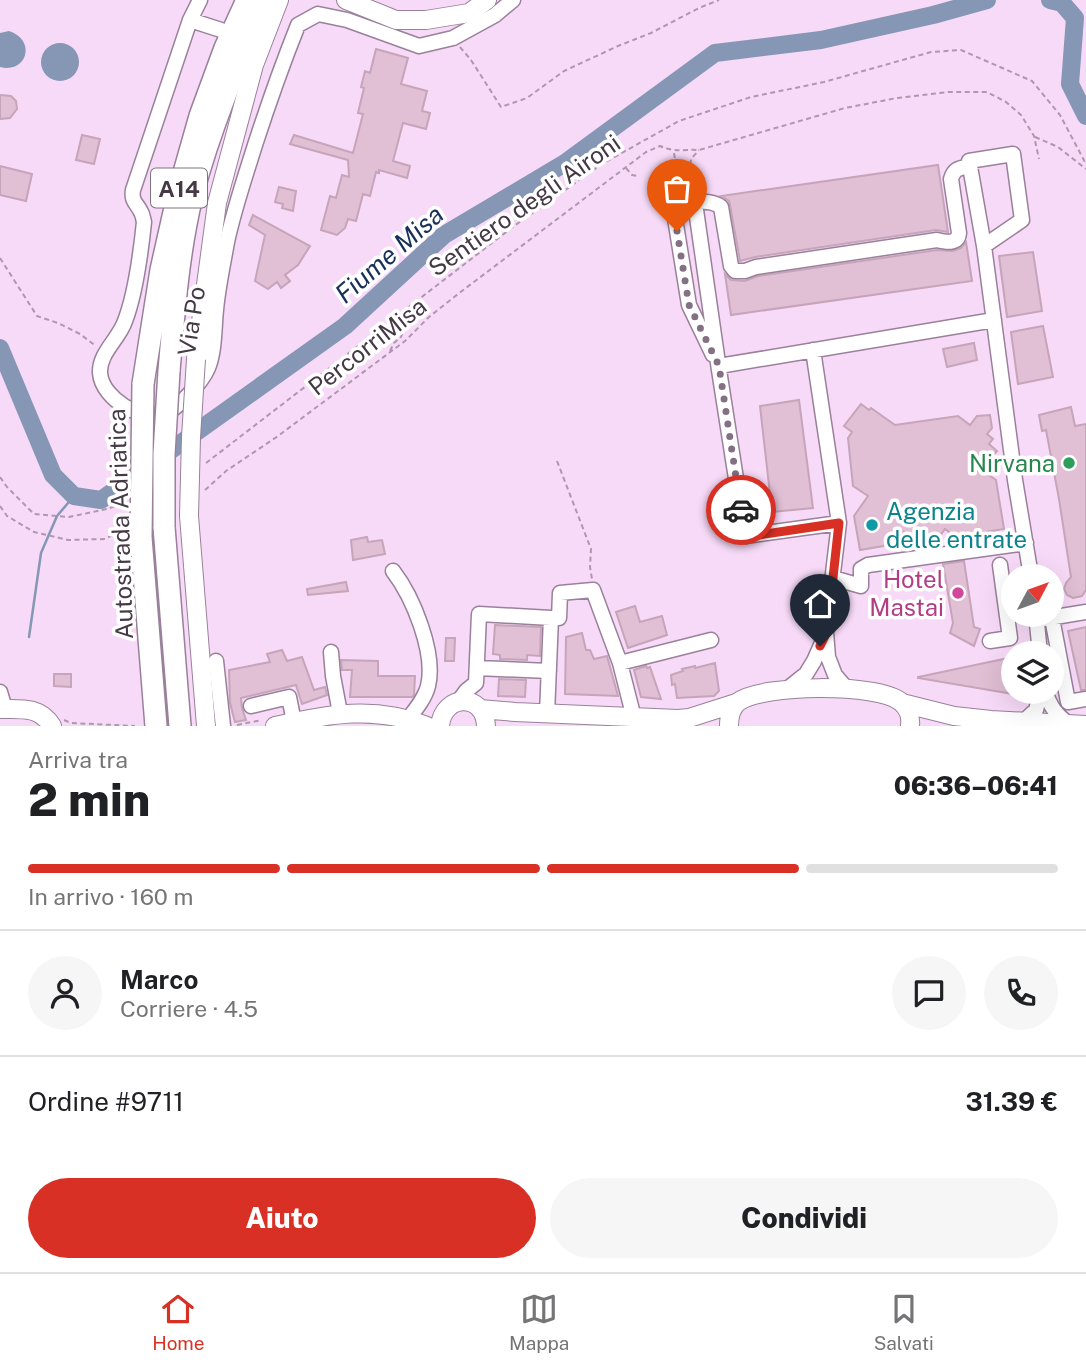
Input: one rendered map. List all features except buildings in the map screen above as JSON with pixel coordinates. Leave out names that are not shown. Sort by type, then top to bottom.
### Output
[{"type":"highway","name":"Autostrada Adriatica","points":[[149,723],[136,532],[143,384],[161,270],[179,190],[200,116],[225,48],[247,0]]},
{"type":"highway","name":"Autostrada Adriatica","points":[[179,720],[164,527],[164,454],[177,274],[192,197],[220,110],[239,58],[276,1]]},
{"type":"main road","points":[[346,0],[396,20],[426,20],[469,13],[487,0]]},
{"type":"main road","points":[[205,719],[189,516],[196,359],[217,203],[254,65],[276,1]]},
{"type":"main road","points":[[397,720],[447,713],[470,702],[483,717],[547,714],[689,718],[757,695],[818,688],[887,695],[902,703],[954,716],[1078,724]]},
{"type":"main road","points":[[2,703],[39,712],[55,723]]},
{"type":"main road","points":[[729,726],[730,714],[736,703]]},
{"type":"main road","points":[[902,703],[908,709],[909,726]]},
{"type":"main road","points":[[275,726],[313,722],[340,713],[362,713],[427,726]]},
{"type":"street","name":"Via Po","points":[[200,0],[190,20],[133,190],[134,204],[141,211],[144,222],[131,303],[125,323],[106,352],[100,372],[103,385],[115,400],[145,415],[162,415],[174,408],[208,369],[228,240],[240,190],[268,104],[281,49],[298,25],[318,14],[347,20],[419,46],[453,38],[495,15],[513,0]]},
{"type":"street","points":[[190,20],[221,30]]},
{"type":"street","points":[[984,246],[1022,220],[1013,154],[969,161],[984,246],[1015,480],[1029,564]]},
{"type":"street","points":[[719,366],[689,305],[673,206],[715,202],[721,207],[731,266],[738,272],[755,267],[937,240],[955,241],[959,233],[951,179],[957,168],[970,166]]},
{"type":"street","points":[[695,203],[745,537],[839,523]]},
{"type":"street","points":[[719,366],[994,320]]},
{"type":"street","points":[[813,350],[839,523],[827,632],[828,657],[835,675],[847,689]]},
{"type":"street","points":[[833,578],[861,586],[861,569],[868,565],[1026,543]]},
{"type":"street","points":[[1000,565],[1001,570]]},
{"type":"street","points":[[393,571],[407,591],[429,657],[428,687],[423,699],[397,720]]},
{"type":"street","points":[[447,713],[476,683],[479,614],[559,618],[560,593],[593,590],[620,663],[634,718]]},
{"type":"street","points":[[1064,616],[1086,612]]},
{"type":"street","points":[[547,714],[551,618]]},
{"type":"street","points":[[990,640],[1010,638],[1010,627]]},
{"type":"street","points":[[1054,627],[1069,702],[1086,699]]},
{"type":"street","points":[[786,690],[806,674],[827,632]]},
{"type":"street","points":[[620,663],[711,640]]},
{"type":"street","points":[[331,652],[340,713]]},
{"type":"street","points":[[216,661],[223,726]]},
{"type":"street","points":[[477,668],[549,671]]},
{"type":"street","points":[[251,706],[289,697],[294,722]]},
{"type":"street","points":[[1023,722],[1036,710],[1038,704]]},
{"type":"street","points":[[1050,704],[1058,716],[1078,724]]},
{"type":"path","points":[[453,38],[471,60],[501,107],[527,98],[564,71],[719,0]]},
{"type":"path","name":"Sentiero degli Aironi","points":[[205,463],[514,226],[602,164],[679,121],[751,97],[824,82],[931,52],[961,50],[1032,81],[1060,116],[1086,163]]},
{"type":"path","name":"PercorriMisa","points":[[202,492],[226,471],[278,436],[390,352],[449,302],[625,167],[660,146],[674,152],[699,150],[845,108],[948,92],[986,92],[1006,102],[1021,115],[1034,136],[1039,159]]},
{"type":"path","points":[[1034,136],[1058,147],[1086,169]]},
{"type":"path","points":[[674,152],[675,159],[690,167],[691,159],[699,150]]},
{"type":"path","points":[[625,167],[632,175],[637,176]]},
{"type":"path","points":[[0,258],[37,316],[80,334],[106,352]]},
{"type":"path","points":[[390,352],[401,337],[414,302]]},
{"type":"path","points":[[557,461],[591,549],[593,590]]},
{"type":"path","points":[[0,477],[34,514],[69,517],[107,509],[130,500]]},
{"type":"path","points":[[0,506],[7,516],[34,532],[68,540],[105,539],[136,532]]},
{"type":"path","points":[[55,723],[149,723]]},
{"type":"water","points":[[9,31],[23,41],[25,55],[17,66],[0,67],[0,33]]},
{"type":"water","points":[[60,43],[73,49],[79,62],[73,75],[60,81],[47,75],[41,62],[47,49]]},
{"type":"waterway","name":"Fiume Misa","points":[[0,348],[53,475],[74,496],[101,500],[345,326],[444,235],[565,163],[715,53],[821,40],[987,0]]},
{"type":"waterway","name":"Fiume Misa","points":[[1050,0],[1062,3],[1075,18],[1070,84],[1086,116]]},
{"type":"waterway","points":[[29,637],[41,553],[57,516],[74,496]]},
{"type":"way so far","points":[[677,231],[689,305],[719,366],[741,510]]},
{"type":"place","name":"Nirvana","points":[[1069,463]]},
{"type":"place","name":"Agenzia delle entrate","points":[[872,525]]},
{"type":"place","name":"Hotel Mastai","points":[[958,593]]},
{"type":"route","points":[[741,510],[745,537],[839,523],[827,632],[820,646]]}]
